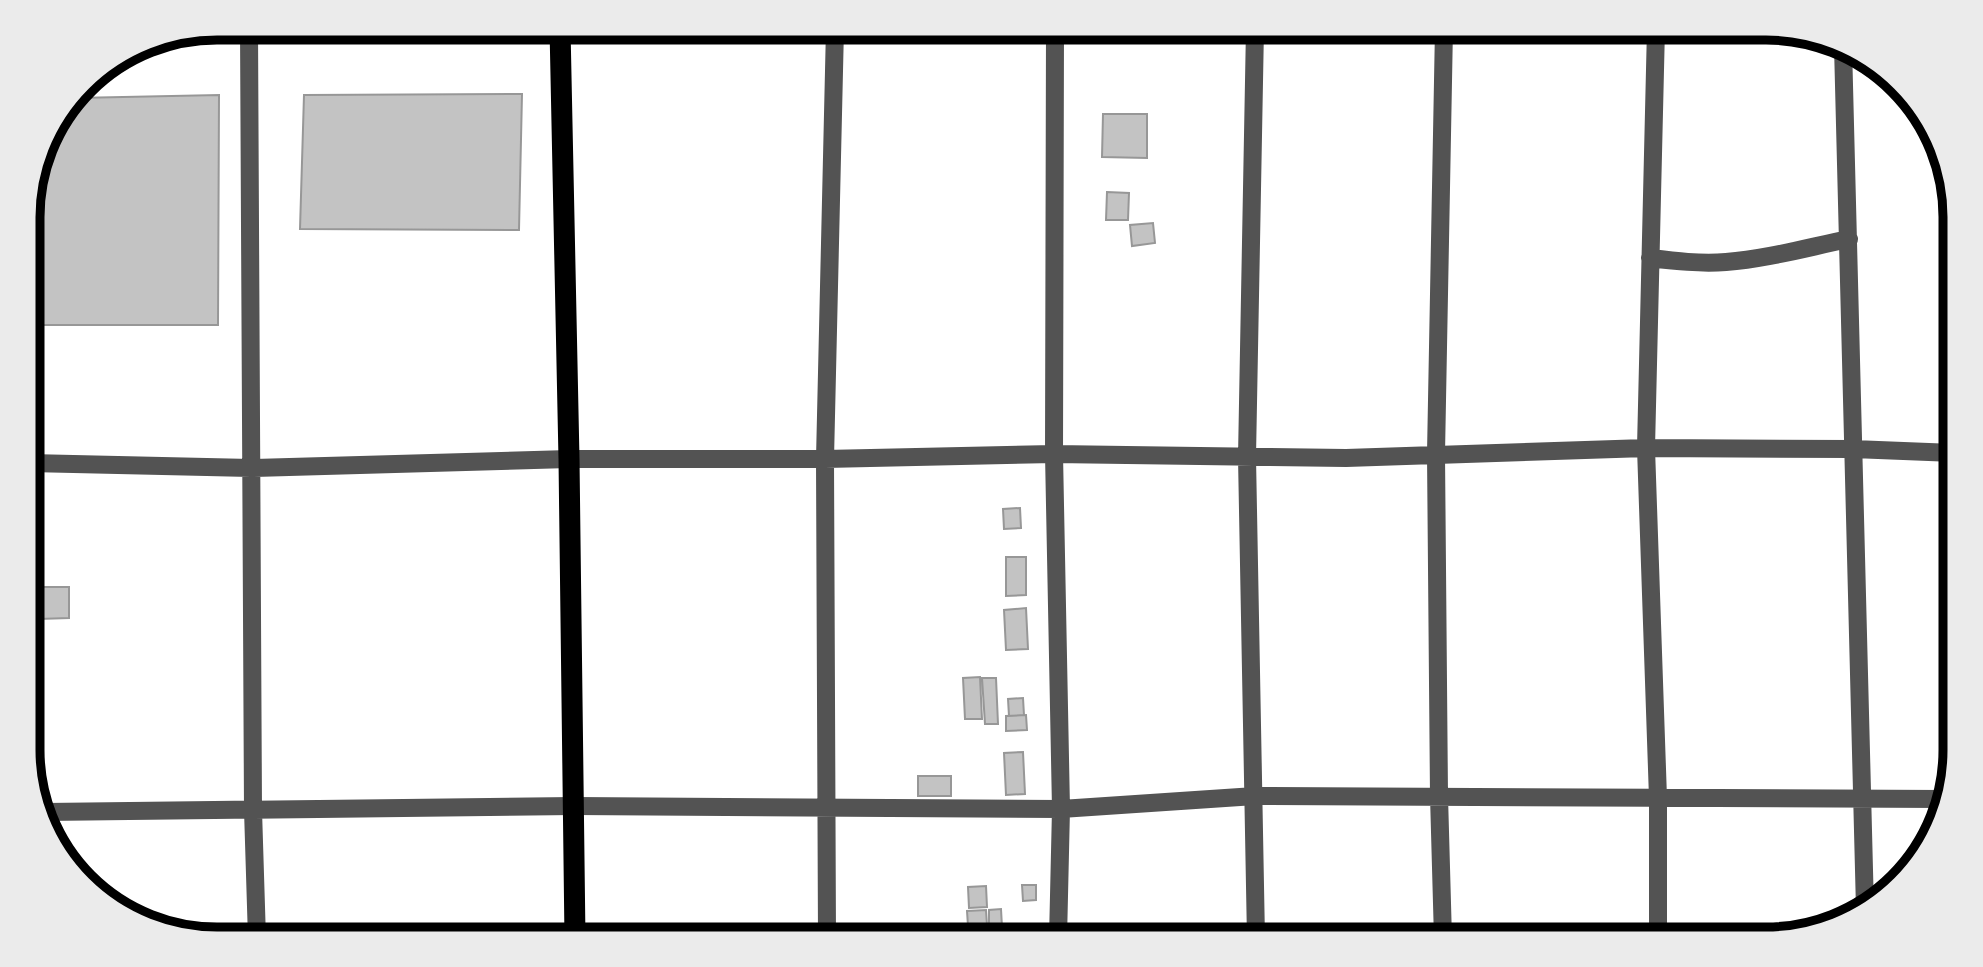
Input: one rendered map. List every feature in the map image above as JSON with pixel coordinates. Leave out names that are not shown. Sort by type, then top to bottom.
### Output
[{"type":"highway","points":[[560,40],[575,927]]},
{"type":"street","points":[[249,40],[253,810],[257,927]]},
{"type":"street","points":[[827,927],[825,459],[835,40]]},
{"type":"street","points":[[1055,40],[1054,454],[1061,809],[1058,926]]},
{"type":"street","points":[[1255,40],[1247,457],[1256,926]]},
{"type":"street","points":[[1443,926],[1436,454],[1444,40]]},
{"type":"street","points":[[1656,40],[1646,448],[1658,798],[1658,926]]},
{"type":"street","points":[[1843,59],[1865,896]]},
{"type":"street","points":[[1650,258],[1701,263],[1727,262],[1849,239]]},
{"type":"street","points":[[41,463],[251,468],[569,459],[825,459],[1054,454],[1346,458],[1646,448],[1853,449],[1943,453]]},
{"type":"street","points":[[52,812],[574,806],[1061,809],[1255,796],[1936,799]]},
{"type":"building","points":[[522,94],[519,230],[300,229],[304,95]]},
{"type":"building","points":[[219,95],[218,325],[41,325],[41,206],[46,172],[70,119],[87,98]]},
{"type":"building","points":[[1103,114],[1147,114],[1147,158],[1102,157]]},
{"type":"building","points":[[1107,192],[1129,193],[1128,220],[1106,220]]},
{"type":"building","points":[[1153,223],[1155,243],[1132,246],[1130,225]]},
{"type":"building","points":[[1020,508],[1021,528],[1004,529],[1003,509]]},
{"type":"building","points":[[1006,557],[1026,557],[1026,595],[1006,596]]},
{"type":"building","points":[[40,587],[69,587],[69,618],[40,619]]},
{"type":"building","points":[[1026,608],[1028,649],[1006,650],[1004,610]]},
{"type":"building","points":[[980,677],[982,719],[965,719],[963,678]]},
{"type":"building","points":[[982,678],[996,678],[998,724],[985,724]]},
{"type":"building","points":[[1023,698],[1024,715],[1009,716],[1008,699]]},
{"type":"building","points":[[1026,715],[1027,730],[1006,731],[1006,716]]},
{"type":"building","points":[[1023,752],[1025,794],[1006,795],[1004,753]]},
{"type":"building","points":[[918,776],[951,776],[951,796],[918,796]]},
{"type":"building","points":[[1022,885],[1036,885],[1036,900],[1023,901]]},
{"type":"building","points":[[986,886],[987,907],[969,908],[968,887]]},
{"type":"building","points":[[1001,909],[1002,926],[989,927],[989,910]]},
{"type":"building","points":[[986,910],[987,925],[968,926],[967,911]]}]
